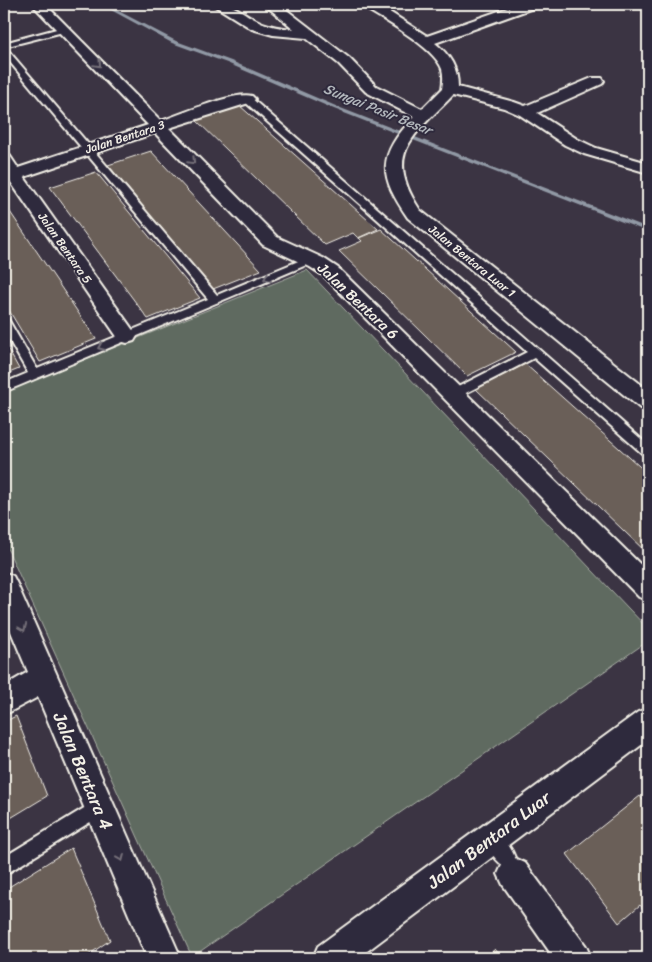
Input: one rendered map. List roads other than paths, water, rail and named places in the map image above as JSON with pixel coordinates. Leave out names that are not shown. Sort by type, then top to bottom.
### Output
[{"type":"street","name":"Jalan Bentara 6","points":[[38,4],[270,241],[284,250],[312,259],[331,272],[648,589]]},
{"type":"street","points":[[219,4],[257,26],[273,32],[309,34]]},
{"type":"street","points":[[271,4],[344,61],[371,89],[366,98],[369,105],[410,129],[450,90]]},
{"type":"street","points":[[368,4],[440,55],[448,68],[450,90]]},
{"type":"street","points":[[424,42],[528,5]]},
{"type":"street","points":[[526,112],[598,81]]},
{"type":"street","points":[[450,90],[491,100],[526,112],[571,142],[590,151],[648,168]]},
{"type":"street","name":"Jalan Bentara 3","points":[[7,171],[87,150],[247,99]]},
{"type":"street","name":"Jalan Bentara Luar 1","points":[[410,129],[394,164],[396,184],[402,199],[414,214],[648,402]]},
{"type":"street","name":"Jalan Bentara 5","points":[[7,171],[127,336]]},
{"type":"street","name":"Jalan Bentara 4","points":[[4,584],[164,958]]},
{"type":"street","points":[[4,700],[44,678]]},
{"type":"street","name":"Jalan Bentara Luar","points":[[330,958],[505,857],[648,722]]},
{"type":"street","points":[[505,857],[574,958]]},
{"type":"lane","points":[[4,45],[64,29]]},
{"type":"lane","points":[[4,51],[215,300]]},
{"type":"lane","points":[[247,99],[648,452]]},
{"type":"lane","points":[[4,388],[312,259]]},
{"type":"lane","points":[[4,322],[35,375]]},
{"type":"lane","points":[[454,394],[534,352]]},
{"type":"lane","points":[[4,867],[99,807]]},
{"type":"waterway","name":"Sungai Pasir Besar","points":[[102,4],[174,42],[229,62],[336,108],[648,230]]}]
